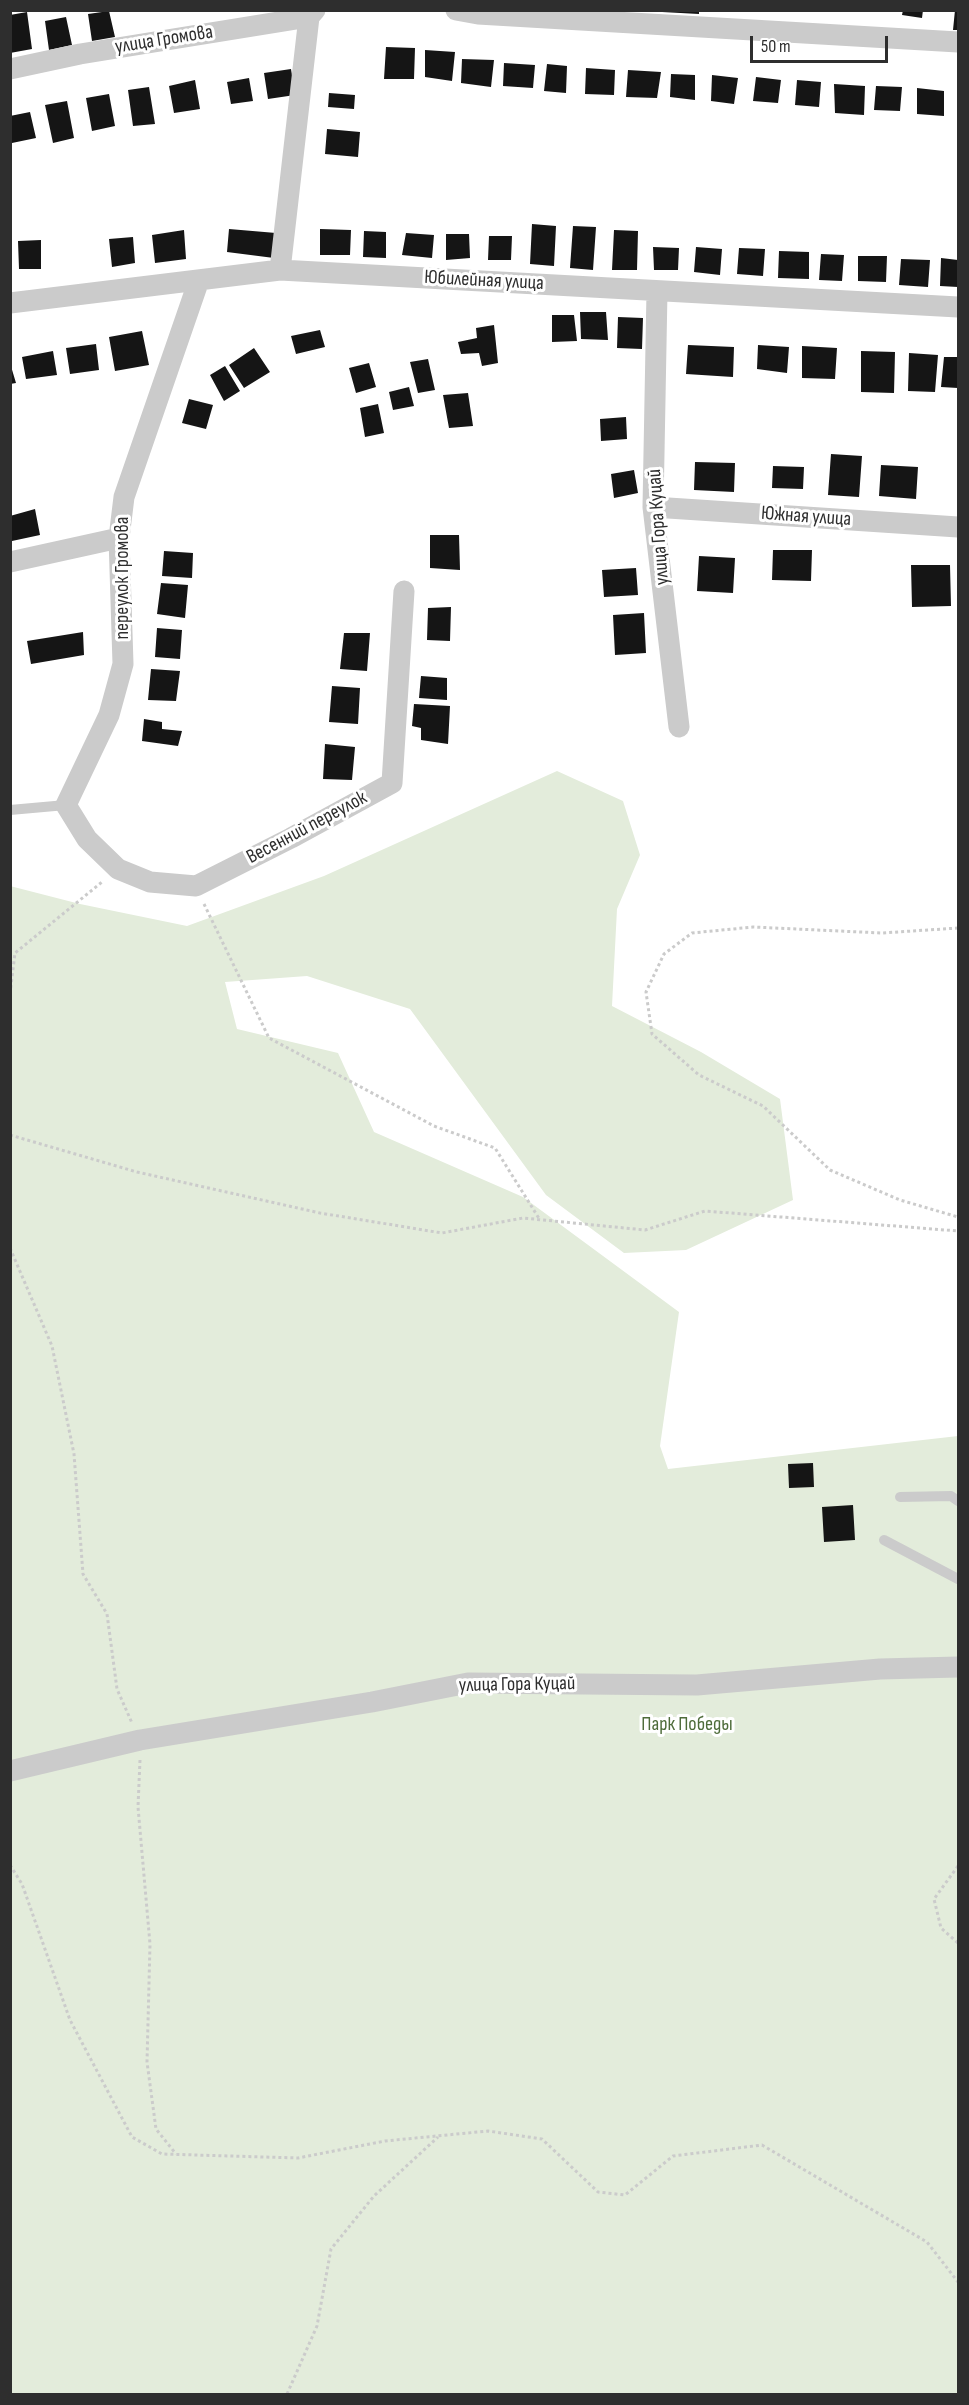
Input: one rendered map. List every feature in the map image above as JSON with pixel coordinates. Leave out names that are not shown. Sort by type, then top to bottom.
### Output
[{"type":"street","points":[[456,10],[478,14],[571,15],[958,42]]},
{"type":"street","points":[[280,270],[312,14]]},
{"type":"street","name":"улица Громова","points":[[10,69],[80,54],[312,14]]},
{"type":"street","name":"Юбилейная улица","points":[[10,303],[280,270],[958,307]]},
{"type":"street","name":"переулок Громова","points":[[66,805],[109,716],[123,664],[119,538],[124,496],[199,280]]},
{"type":"street","name":"улица Гора Куцай","points":[[657,291],[653,507],[679,727]]},
{"type":"street","name":"Южная улица","points":[[653,507],[958,526]]},
{"type":"street","points":[[10,562],[119,538]]},
{"type":"street","name":"Весенний переулок","points":[[196,886],[393,783],[404,591]]},
{"type":"street","points":[[66,805],[87,839],[118,869],[150,882],[196,886]]},
{"type":"street","name":"улица Гора Куцай","points":[[10,1771],[140,1740],[372,1702],[468,1683],[697,1685],[880,1669],[958,1667]]},
{"type":"lane","points":[[10,810],[66,805]]},
{"type":"lane","points":[[900,1497],[951,1496],[958,1501]]},
{"type":"lane","points":[[884,1540],[958,1579]]},
{"type":"path","points":[[10,994],[15,953],[118,869]]},
{"type":"path","points":[[196,886],[269,1038],[434,1126],[495,1148],[540,1220]]},
{"type":"path","points":[[958,928],[882,933],[753,927],[692,933],[664,954],[646,992],[652,1034],[699,1076],[763,1106],[830,1170],[900,1200],[958,1217]]},
{"type":"path","points":[[10,1136],[136,1172],[320,1213],[442,1233],[523,1218],[645,1230],[705,1211],[958,1232]]},
{"type":"path","points":[[10,1248],[52,1346]]},
{"type":"path","points":[[10,1865],[22,1884],[70,2020],[132,2137],[162,2154],[298,2158],[385,2141],[488,2132],[542,2139],[598,2192],[625,2195],[673,2156],[762,2145],[927,2242],[958,2282]]},
{"type":"path","points":[[958,1866],[934,1899],[941,1928],[958,1943]]},
{"type":"path","points":[[287,2394],[317,2326],[331,2249],[374,2196],[440,2136]]},
{"type":"green space","name":"Парк Победы","points":[[557,771],[623,801],[640,855],[617,909],[612,1006],[701,1052],[780,1099],[793,1200],[686,1250],[624,1253],[546,1195],[410,1009],[307,976],[225,982],[237,1029],[338,1053],[374,1132],[523,1197],[679,1312],[660,1446],[668,1469],[958,1436],[958,2394],[11,2394],[10,886],[80,904],[187,926],[324,876]]},
{"type":"building","points":[[662,10],[699,10],[699,14],[662,12]]},
{"type":"building","points":[[903,10],[923,10],[922,18],[902,15]]},
{"type":"building","points":[[955,10],[958,10],[958,30],[953,30]]},
{"type":"building","points":[[109,11],[115,37],[92,41],[88,14]]},
{"type":"building","points":[[27,12],[32,49],[10,53],[10,15]]},
{"type":"building","points":[[66,17],[72,45],[49,50],[45,21]]},
{"type":"building","points":[[386,47],[415,48],[414,79],[384,79]]},
{"type":"building","points":[[425,50],[455,52],[452,81],[425,77]]},
{"type":"building","points":[[462,59],[494,60],[491,87],[461,83]]},
{"type":"building","points":[[504,63],[535,65],[533,88],[503,86]]},
{"type":"building","points":[[547,64],[567,66],[566,93],[544,91]]},
{"type":"building","points":[[586,68],[615,70],[614,95],[585,94]]},
{"type":"building","points":[[291,69],[295,95],[268,99],[264,73]]},
{"type":"building","points":[[628,70],[661,72],[657,98],[626,97]]},
{"type":"building","points":[[671,74],[695,75],[695,100],[670,97]]},
{"type":"building","points":[[712,75],[738,78],[734,104],[711,101]]},
{"type":"building","points":[[756,77],[781,80],[778,103],[753,101]]},
{"type":"building","points":[[249,78],[253,101],[231,104],[227,82]]},
{"type":"building","points":[[195,80],[200,109],[174,113],[169,86]]},
{"type":"building","points":[[797,80],[821,82],[819,107],[795,105]]},
{"type":"building","points":[[834,84],[865,86],[864,115],[835,113]]},
{"type":"building","points":[[876,86],[902,87],[900,111],[874,110]]},
{"type":"building","points":[[149,87],[155,124],[133,126],[128,90]]},
{"type":"building","points":[[917,88],[944,91],[944,116],[917,114]]},
{"type":"building","points":[[329,93],[355,95],[354,109],[328,107]]},
{"type":"building","points":[[109,94],[115,126],[92,131],[86,98]]},
{"type":"building","points":[[67,101],[74,138],[53,143],[45,105]]},
{"type":"building","points":[[30,112],[36,138],[12,143],[10,116]]},
{"type":"building","points":[[327,129],[360,132],[358,157],[325,154]]},
{"type":"building","points":[[532,224],[556,226],[554,266],[530,264]]},
{"type":"building","points":[[573,226],[596,227],[593,270],[570,268]]},
{"type":"building","points":[[229,229],[276,233],[274,258],[227,252]]},
{"type":"building","points":[[320,229],[351,230],[350,255],[320,255]]},
{"type":"building","points":[[184,230],[186,259],[155,263],[152,235]]},
{"type":"building","points":[[614,230],[638,231],[637,270],[612,270]]},
{"type":"building","points":[[364,231],[386,232],[386,258],[363,257]]},
{"type":"building","points":[[406,233],[434,235],[432,258],[402,255]]},
{"type":"building","points":[[446,234],[469,234],[470,258],[446,260]]},
{"type":"building","points":[[489,236],[512,236],[511,260],[488,260]]},
{"type":"building","points":[[133,237],[135,263],[112,267],[109,239]]},
{"type":"building","points":[[41,240],[41,269],[19,269],[18,241]]},
{"type":"building","points":[[653,247],[679,248],[678,270],[654,270]]},
{"type":"building","points":[[696,247],[722,249],[720,275],[694,272]]},
{"type":"building","points":[[739,248],[765,249],[763,276],[737,274]]},
{"type":"building","points":[[779,251],[809,252],[809,279],[778,278]]},
{"type":"building","points":[[821,254],[844,255],[842,281],[819,280]]},
{"type":"building","points":[[858,256],[887,256],[886,282],[858,281]]},
{"type":"building","points":[[941,258],[958,260],[958,287],[940,286]]},
{"type":"building","points":[[901,259],[930,260],[928,287],[899,285]]},
{"type":"building","points":[[580,312],[606,312],[608,340],[581,339]]},
{"type":"building","points":[[552,315],[574,315],[577,341],[552,342]]},
{"type":"building","points":[[618,317],[643,318],[642,349],[617,348]]},
{"type":"building","points":[[494,325],[498,363],[482,366],[479,353],[461,354],[458,342],[477,338],[476,328]]},
{"type":"building","points":[[320,330],[325,347],[296,354],[291,336]]},
{"type":"building","points":[[142,331],[149,365],[115,371],[109,337]]},
{"type":"building","points":[[96,344],[99,370],[70,374],[66,348]]},
{"type":"building","points":[[688,345],[734,347],[733,377],[686,374]]},
{"type":"building","points":[[758,345],[789,347],[787,373],[757,369]]},
{"type":"building","points":[[802,346],[837,348],[835,379],[802,378]]},
{"type":"building","points":[[254,348],[270,372],[244,388],[229,365]]},
{"type":"building","points":[[53,351],[57,375],[26,379],[22,357]]},
{"type":"building","points":[[861,351],[895,352],[894,393],[861,392]]},
{"type":"building","points":[[909,353],[938,355],[935,392],[908,391]]},
{"type":"building","points":[[944,357],[958,357],[958,388],[941,387]]},
{"type":"building","points":[[428,359],[435,390],[418,393],[410,362]]},
{"type":"building","points":[[10,363],[16,383],[10,384]]},
{"type":"building","points":[[369,363],[376,387],[356,393],[349,368]]},
{"type":"building","points":[[225,366],[240,391],[224,401],[210,375]]},
{"type":"building","points":[[409,387],[414,406],[393,410],[389,392]]},
{"type":"building","points":[[468,393],[473,426],[449,428],[443,395]]},
{"type":"building","points":[[189,399],[213,405],[206,429],[182,423]]},
{"type":"building","points":[[378,404],[384,433],[365,437],[360,408]]},
{"type":"building","points":[[626,417],[627,439],[601,441],[600,419]]},
{"type":"building","points":[[831,454],[862,456],[859,497],[828,495]]},
{"type":"building","points":[[695,462],[735,463],[734,492],[694,490]]},
{"type":"building","points":[[881,465],[918,467],[916,499],[879,496]]},
{"type":"building","points":[[773,466],[804,467],[803,489],[772,488]]},
{"type":"building","points":[[634,470],[638,493],[614,498],[611,474]]},
{"type":"building","points":[[35,509],[40,535],[12,541],[10,516]]},
{"type":"building","points":[[430,535],[459,535],[460,570],[430,568]]},
{"type":"building","points":[[773,550],[812,550],[811,581],[772,580]]},
{"type":"building","points":[[164,551],[193,553],[192,578],[162,576]]},
{"type":"building","points":[[699,556],[735,558],[733,593],[697,591]]},
{"type":"building","points":[[911,565],[950,565],[951,606],[912,607]]},
{"type":"building","points":[[636,568],[638,595],[604,597],[602,570]]},
{"type":"building","points":[[161,583],[188,585],[185,618],[157,614]]},
{"type":"building","points":[[451,607],[450,641],[427,640],[428,608]]},
{"type":"building","points":[[644,613],[646,653],[615,655],[613,615]]},
{"type":"building","points":[[157,628],[182,630],[180,659],[155,657]]},
{"type":"building","points":[[83,632],[84,655],[31,664],[27,641]]},
{"type":"building","points":[[344,633],[370,633],[367,671],[340,669]]},
{"type":"building","points":[[151,669],[180,671],[176,701],[148,700]]},
{"type":"building","points":[[421,676],[447,678],[447,700],[419,698]]},
{"type":"building","points":[[332,686],[360,688],[358,724],[329,722]]},
{"type":"building","points":[[414,704],[450,706],[448,744],[421,740],[421,728],[412,726]]},
{"type":"building","points":[[144,719],[162,722],[162,729],[182,731],[178,746],[142,741]]},
{"type":"building","points":[[325,744],[355,747],[352,780],[323,779]]},
{"type":"building","points":[[813,1463],[814,1487],[789,1488],[788,1464]]},
{"type":"building","points":[[853,1505],[855,1540],[824,1542],[822,1507]]}]
